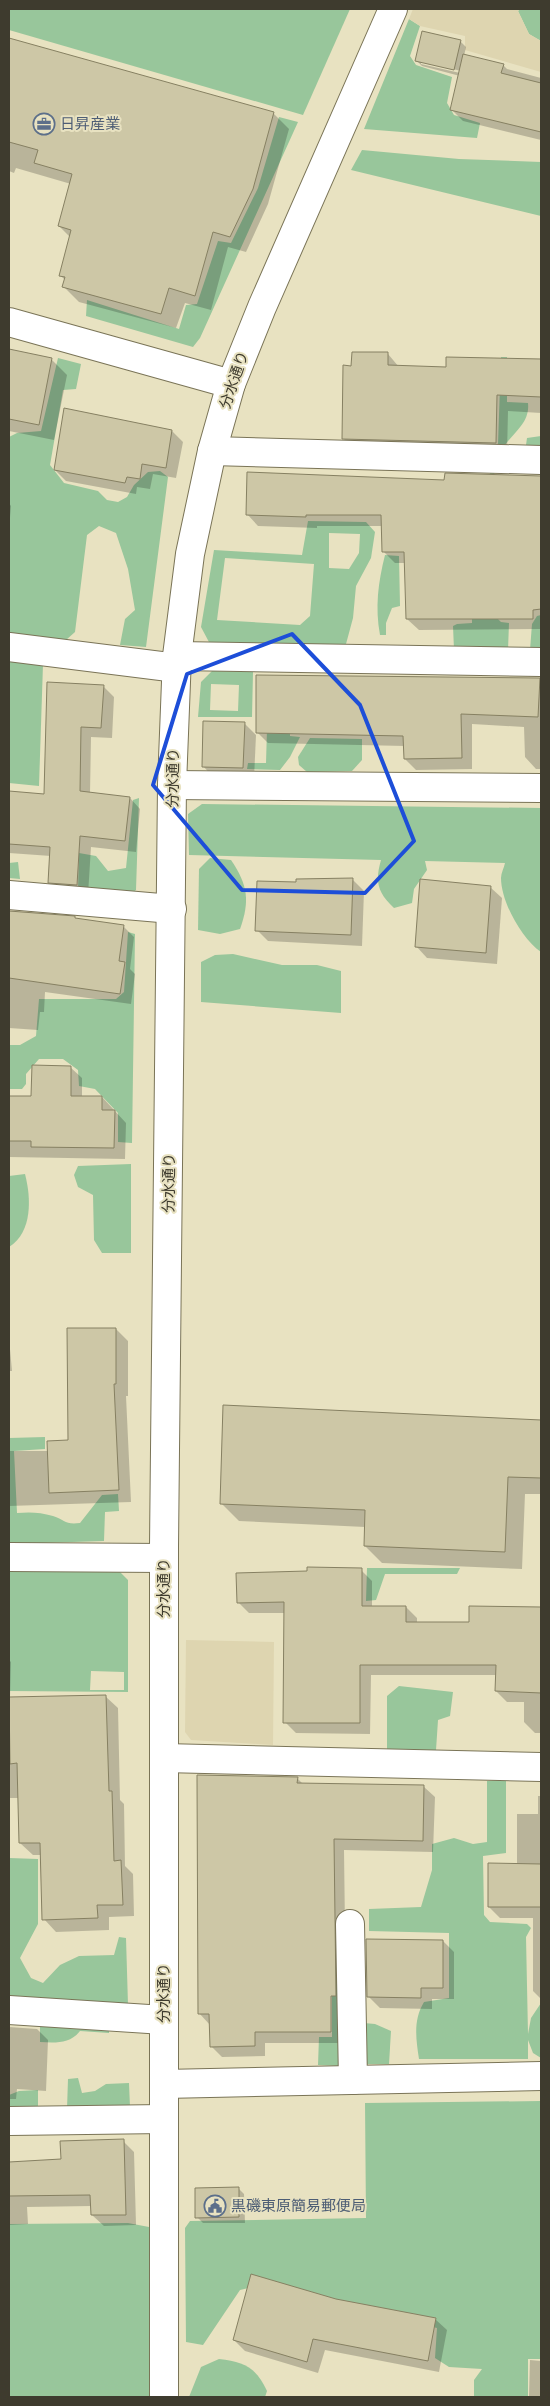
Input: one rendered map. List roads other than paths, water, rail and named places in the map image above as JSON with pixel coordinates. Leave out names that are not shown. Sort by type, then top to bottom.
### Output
[{"type":"street","name":"分水通り","points":[[164,2397],[164,1558],[172,785],[177,662],[190,554],[212,451],[231,384],[262,307],[393,9]]},
{"type":"street","points":[[9,322],[231,384]]},
{"type":"street","points":[[212,451],[541,460]]},
{"type":"street","points":[[9,648],[177,662],[541,662]]},
{"type":"street","points":[[172,785],[541,788]]},
{"type":"street","points":[[9,895],[172,909]]},
{"type":"street","points":[[9,1557],[164,1558]]},
{"type":"street","points":[[164,1758],[541,1767]]},
{"type":"street","points":[[350,1924],[353,2080]]},
{"type":"street","points":[[9,2010],[164,2020]]},
{"type":"street","points":[[164,2084],[541,2076]]},
{"type":"street","points":[[9,2121],[164,2119]]},
{"type":"place","name":"日昇産業","points":[[44,124]]},
{"type":"place","name":"黒磯東原簡易郵便局","points":[[215,2206]]}]
